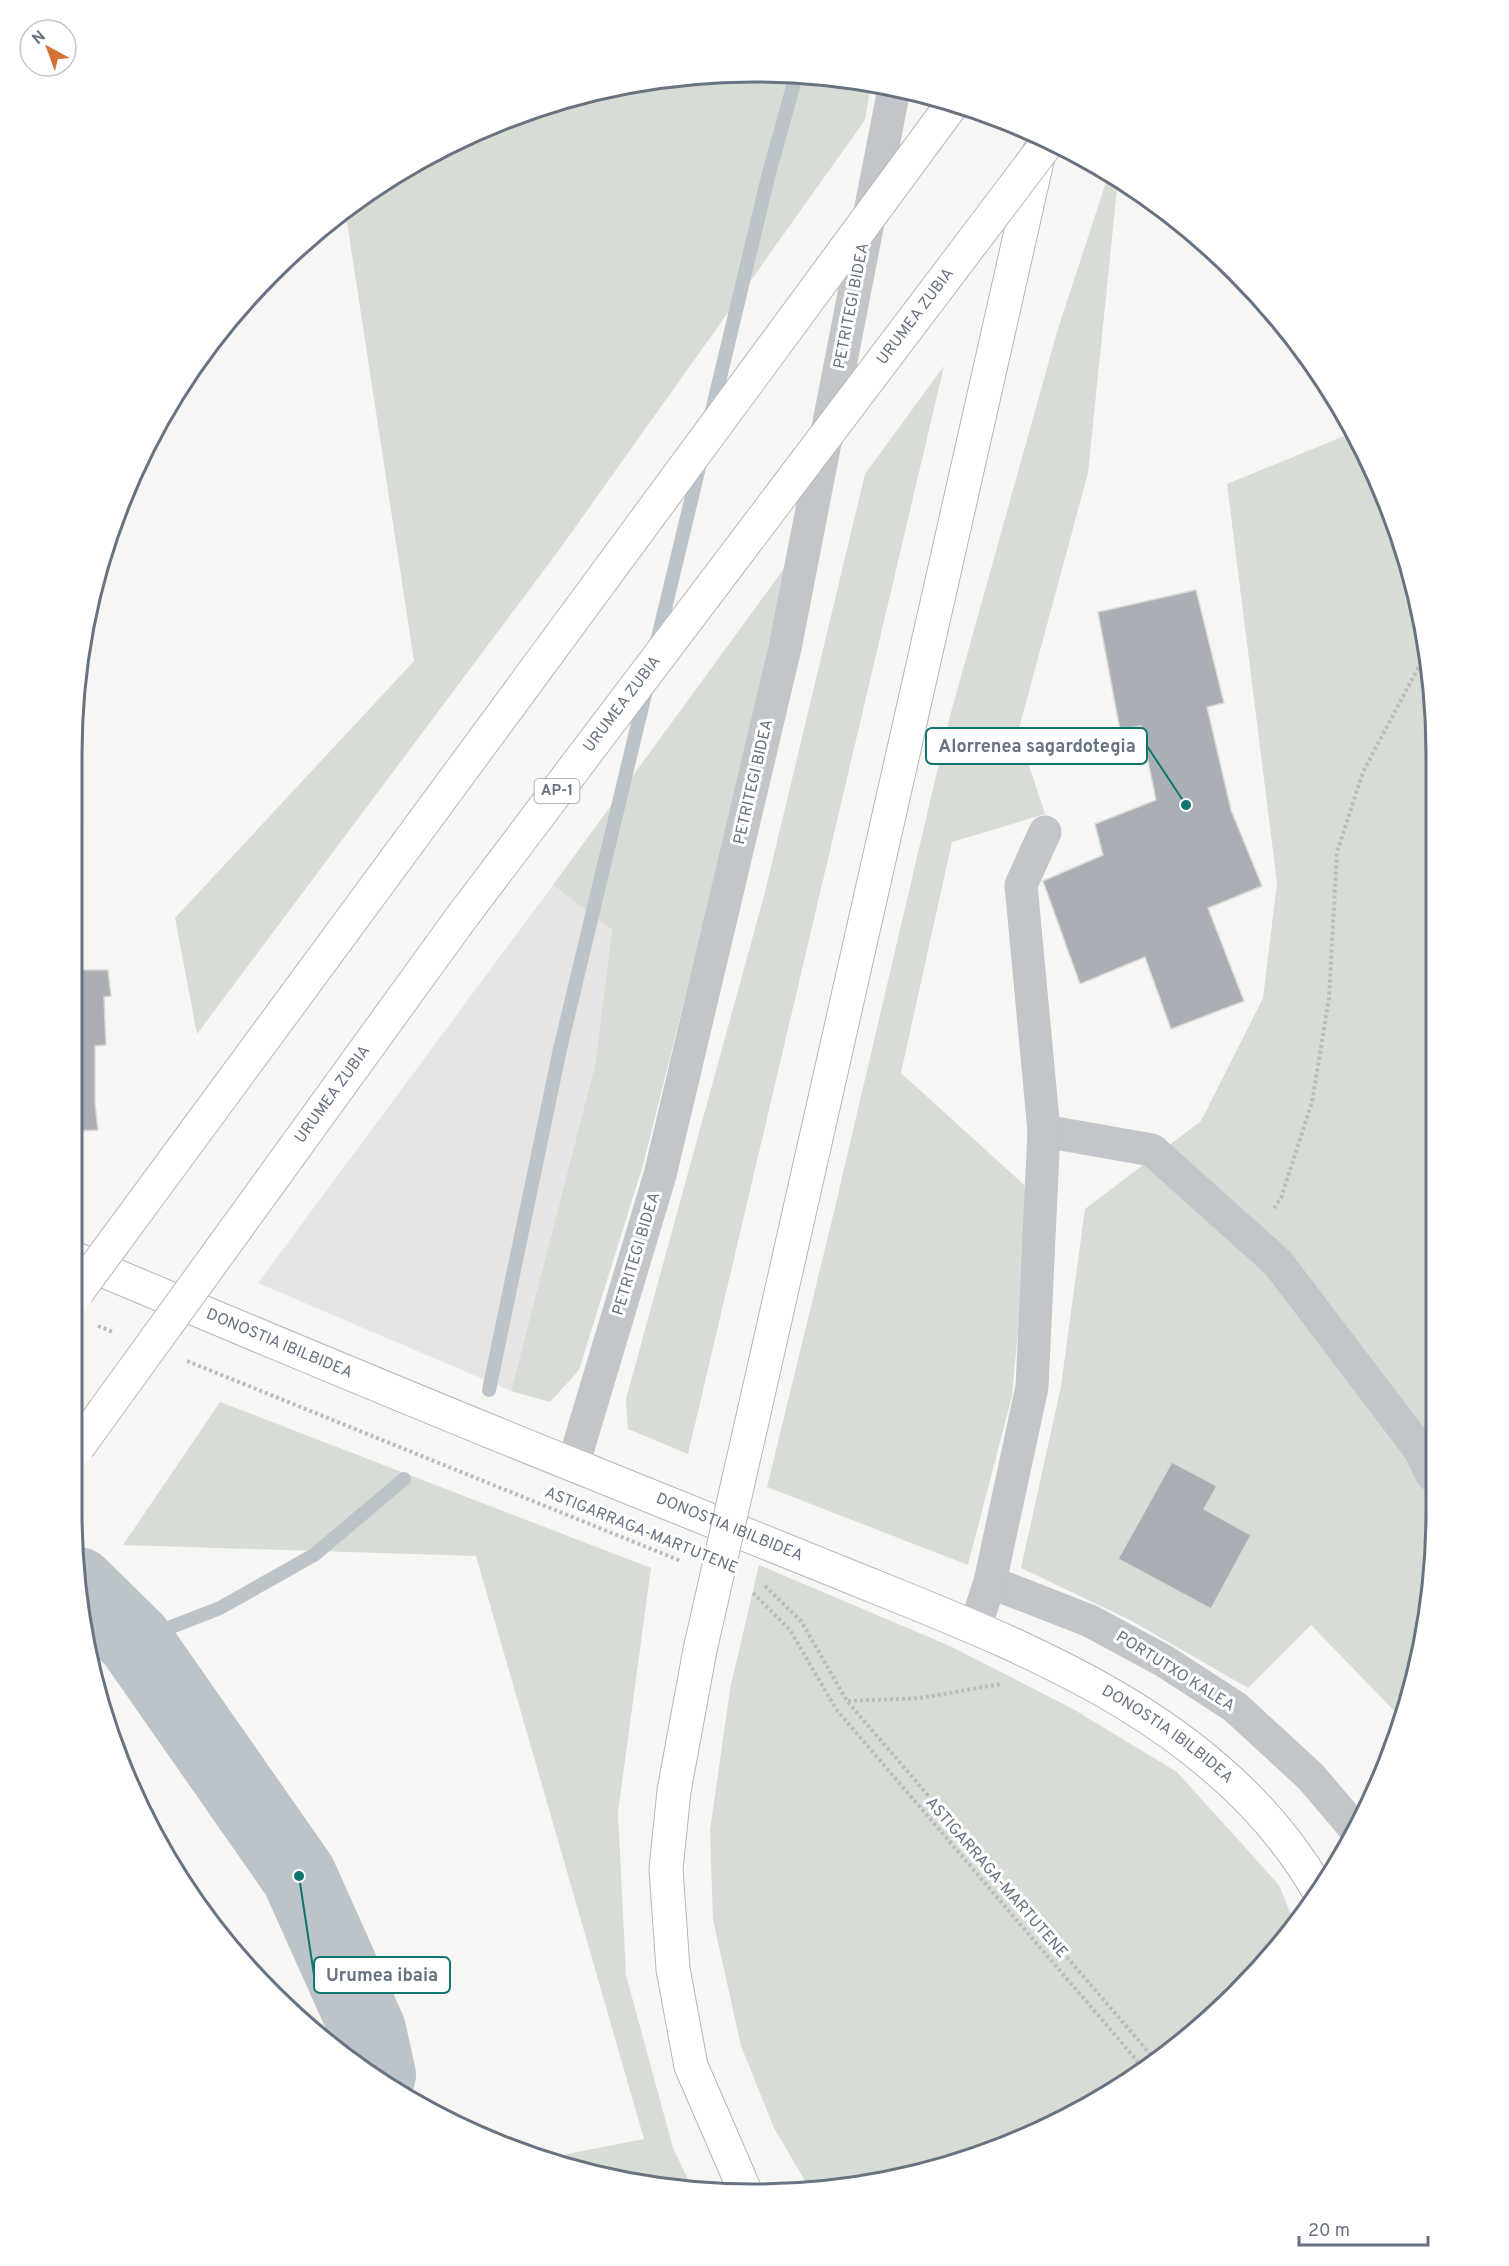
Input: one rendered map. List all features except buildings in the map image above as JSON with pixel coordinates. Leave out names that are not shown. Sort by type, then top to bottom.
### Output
[{"type":"main road","points":[[83,1284],[947,111]]},
{"type":"main road","points":[[742,2183],[691,2066],[673,1969],[666,1869],[674,1791],[700,1650],[1040,147]]},
{"type":"main road","name":"URUMEA ZUBIA","points":[[83,1440],[461,918],[1043,148]]},
{"type":"main road","name":"DONOSTIA IBILBIDEA","points":[[83,1262],[573,1465],[975,1627],[1066,1670],[1147,1716],[1220,1770],[1282,1836],[1314,1883]]},
{"type":"street","name":"PETRITEGI BIDEA","points":[[573,1465],[660,1175],[785,648],[893,97]]},
{"type":"street","points":[[975,1627],[990,1582],[1032,1387],[1044,1131],[1021,885],[1045,832]]},
{"type":"street","points":[[1044,1131],[1152,1150],[1278,1263],[1420,1450],[1426,1462]]},
{"type":"street","name":"PORTUTXO KALEA","points":[[990,1582],[1090,1621],[1164,1661],[1235,1707],[1311,1777],[1350,1823]]},
{"type":"path","points":[[1250,1239],[1281,1198],[1312,1102],[1329,998],[1337,852],[1363,772],[1420,663]]},
{"type":"path","points":[[89,1322],[122,1335]]},
{"type":"path","name":"ASTIGARRAGA-MARTUTENE","points":[[176,1357],[691,1565]]},
{"type":"path","name":"ASTIGARRAGA-MARTUTENE","points":[[746,1587],[790,1630],[836,1709],[1139,2063]]},
{"type":"path","points":[[847,1701],[920,1698],[1006,1683]]},
{"type":"shaded area","points":[[754,82],[798,84],[870,92],[865,120],[559,550],[197,1034],[175,918],[414,661],[347,220],[381,196],[457,152],[538,118],[581,105],[667,88]]},
{"type":"shaded area","points":[[1106,183],[1117,189],[1088,473],[1018,732],[1045,814],[952,842],[901,1073],[1031,1191],[1012,1396],[968,1565],[767,1487],[950,716],[1057,332]]},
{"type":"shaded area","points":[[944,366],[688,1454],[628,1429],[626,1399],[765,892],[865,474]]},
{"type":"shaded area","points":[[1345,436],[1375,497],[1391,538],[1414,623],[1421,667],[1426,754],[1425,1555],[1414,1643],[1396,1712],[1311,1625],[1248,1688],[1130,1620],[1021,1568],[1061,1386],[1085,1209],[1201,1121],[1263,998],[1277,883],[1227,484]]},
{"type":"shaded area","points":[[786,566],[736,795],[643,1165],[579,1370],[550,1402],[511,1391],[595,1065],[612,930],[553,885]]},
{"type":"shaded area","points":[[553,885],[612,930],[595,1065],[511,1391],[258,1283]]},
{"type":"shaded area","points":[[220,1402],[651,1568],[618,1812],[626,1975],[673,2148],[688,2180],[623,2171],[562,2155],[644,2139],[476,1556],[123,1545]]},
{"type":"shaded area","points":[[759,1565],[950,1646],[1073,1709],[1177,1772],[1279,1885],[1292,1916],[1260,1955],[1198,2017],[1128,2070],[1052,2114],[971,2148],[928,2161],[886,2171],[805,2181],[774,2128],[741,2046],[713,1920],[710,1831],[730,1689]]},
{"type":"waterway","points":[[711,415],[769,173],[794,84]]},
{"type":"waterway","points":[[657,642],[700,463]]},
{"type":"waterway","points":[[489,1390],[560,1049],[646,690]]},
{"type":"waterway","points":[[135,1641],[220,1608],[314,1555],[404,1479]]},
{"type":"waterway","points":[[88,1594],[135,1641],[299,1876],[368,2030],[376,2067]]},
{"type":"place","name":"Alorrenea sagardotegia","points":[[1186,805]]},
{"type":"place","name":"Urumea ibaia","points":[[299,1876]]}]
